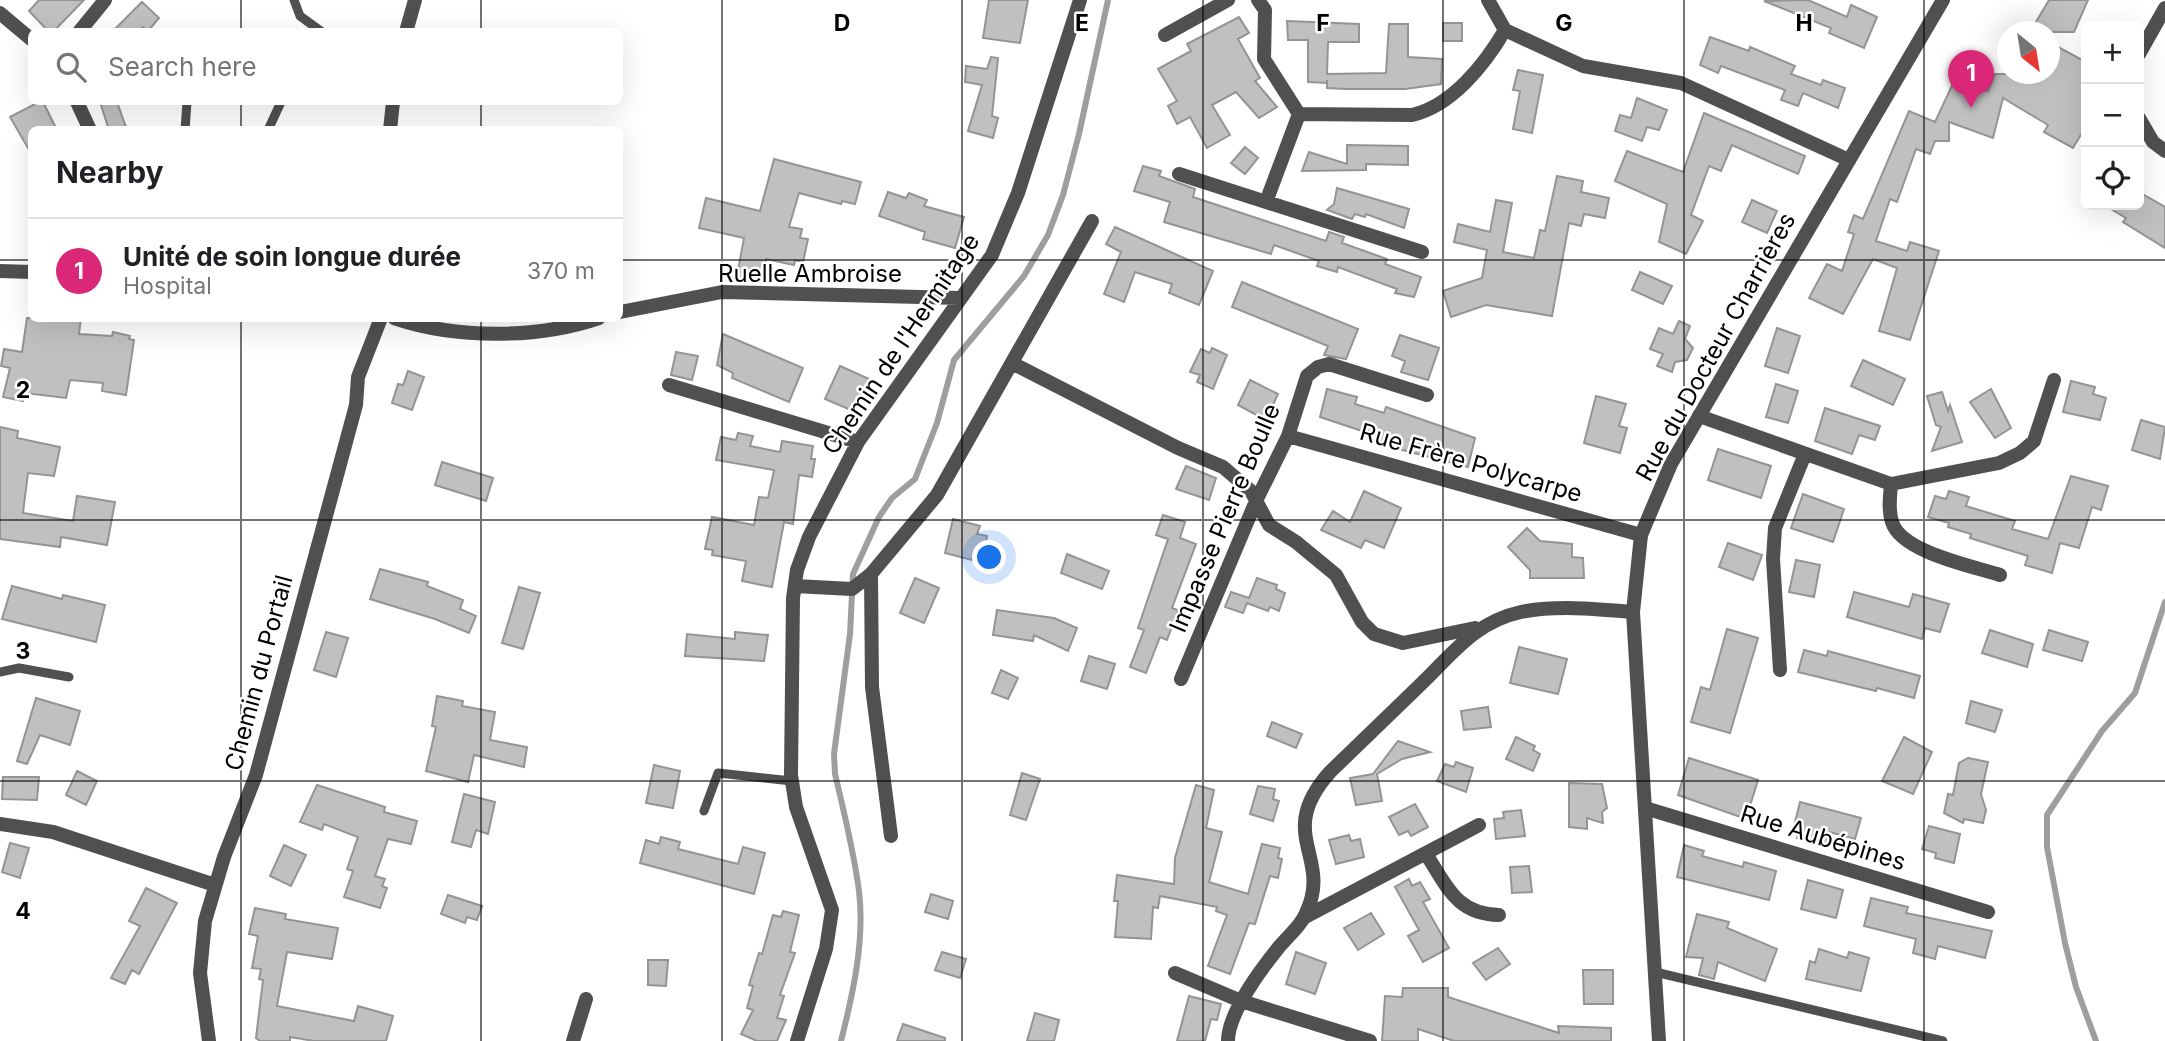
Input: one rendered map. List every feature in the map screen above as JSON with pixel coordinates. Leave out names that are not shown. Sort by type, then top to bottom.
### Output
[{"type":"street","points":[[82,28],[105,0]]},
{"type":"street","points":[[407,28],[415,0]]},
{"type":"street","name":"Chemin de l'Hermitage","points":[[797,1041],[826,949],[832,910],[796,807],[792,781],[795,586],[809,537],[858,442],[992,255],[1012,209],[1080,0]]},
{"type":"street","points":[[1165,35],[1228,0]]},
{"type":"street","points":[[1258,0],[1265,10],[1264,59],[1299,114]]},
{"type":"street","points":[[1488,0],[1496,9],[1505,30],[1583,66],[1681,83],[1849,160]]},
{"type":"street","name":"Rue du Docteur Charrières","points":[[1659,1041],[1633,612],[1641,535],[1671,464],[1943,0]]},
{"type":"street","points":[[2144,45],[2165,8]]},
{"type":"street","points":[[0,13],[28,37]]},
{"type":"street","points":[[1299,114],[1412,115],[1428,111],[1442,103],[1492,53],[1505,30]]},
{"type":"street","points":[[78,105],[88,126]]},
{"type":"street","points":[[390,126],[393,105]]},
{"type":"street","points":[[1266,202],[1299,114]]},
{"type":"street","points":[[2144,127],[2153,142],[2165,151]]},
{"type":"street","points":[[1179,174],[1422,251]]},
{"type":"street","points":[[795,586],[852,589],[871,574],[937,495],[1092,221]]},
{"type":"street","points":[[0,271],[28,272]]},
{"type":"street","name":"Ruelle Ambroise","points":[[623,311],[722,292],[960,298]]},
{"type":"street","name":"Chemin du Portail","points":[[209,1041],[200,973],[205,921],[215,885],[256,775],[356,405],[358,377],[379,322]]},
{"type":"street","points":[[405,322],[418,327],[488,335],[553,331],[585,322]]},
{"type":"street","points":[[1012,363],[1178,448],[1223,467],[1243,483],[1269,525],[1296,542],[1336,575],[1362,622],[1374,634],[1403,643],[1480,627],[1520,612],[1578,608],[1633,612]]},
{"type":"street","name":"Impasse Pierre Boulle","points":[[1181,679],[1256,501],[1288,436],[1307,376],[1318,367],[1329,364],[1427,395]]},
{"type":"street","points":[[1699,416],[1891,484],[1999,463],[2020,453],[2034,441],[2054,380]]},
{"type":"street","points":[[668,385],[858,442]]},
{"type":"street","name":"Rue Frère Polycarpe","points":[[1288,436],[1641,535]]},
{"type":"street","points":[[1780,670],[1773,559],[1775,528],[1805,453]]},
{"type":"street","points":[[1891,484],[1892,522],[1897,533],[1910,545],[2000,575]]},
{"type":"street","points":[[871,574],[872,687],[891,836]]},
{"type":"street","points":[[1228,1041],[1241,1001],[1277,949],[1305,916],[1313,895],[1313,869],[1303,820],[1316,787],[1427,679],[1452,650],[1480,627]]},
{"type":"street","name":"Rue Aubépines","points":[[1645,808],[1988,912]]},
{"type":"street","points":[[0,824],[53,832],[215,885]]},
{"type":"street","points":[[1305,916],[1479,825]]},
{"type":"street","points":[[1426,854],[1458,902],[1478,915],[1499,915]]},
{"type":"street","points":[[1175,973],[1241,1001],[1370,1041]]},
{"type":"street","points":[[573,1041],[586,999]]},
{"type":"lane","points":[[294,0],[300,16],[316,28]]},
{"type":"lane","points":[[185,126],[187,105]]},
{"type":"lane","points":[[270,126],[280,105]]},
{"type":"lane","points":[[0,672],[19,668],[69,677]]},
{"type":"lane","points":[[704,811],[718,773],[792,781]]},
{"type":"lane","points":[[1655,972],[1942,1041]]},
{"type":"building","points":[[39,0],[84,0],[57,28],[45,28],[29,11]]},
{"type":"building","points":[[989,0],[1028,0],[1020,43],[983,38]]},
{"type":"building","points":[[1808,0],[1847,17],[1851,5],[1877,17],[1864,48],[1829,33],[1831,28],[1764,1]]},
{"type":"building","points":[[2049,0],[2088,0],[2074,32],[2060,32],[2060,21],[2037,21]]},
{"type":"building","points":[[142,2],[159,18],[151,28],[116,28]]},
{"type":"building","points":[[1239,17],[1249,33],[1238,39],[1260,78],[1255,81],[1277,107],[1259,118],[1236,92],[1212,105],[1230,135],[1207,148],[1190,117],[1177,124],[1168,106],[1177,101],[1158,69],[1191,51],[1187,44]]},
{"type":"building","points":[[1287,21],[1359,24],[1359,42],[1328,42],[1327,74],[1386,73],[1389,24],[1408,24],[1408,57],[1442,59],[1441,84],[1405,89],[1346,89],[1327,88],[1327,83],[1308,82],[1308,40],[1288,40]]},
{"type":"building","points":[[1443,23],[1462,23],[1462,41],[1443,41]]},
{"type":"building","points":[[1710,37],[1749,51],[1750,47],[1795,66],[1791,74],[1821,85],[1823,80],[1845,88],[1838,108],[1803,93],[1798,106],[1781,100],[1785,90],[1721,66],[1718,73],[1700,65]]},
{"type":"building","points":[[2060,48],[2081,59],[2081,134],[2073,148],[2044,132],[2048,125],[2003,98],[1993,138],[1949,122],[1949,141],[1935,141],[1930,154],[1916,149],[1897,202],[1890,199],[1876,241],[1907,251],[1910,242],[1939,251],[1910,340],[1879,331],[1897,268],[1873,259],[1843,314],[1809,298],[1827,264],[1842,271],[1854,234],[1848,232],[1854,215],[1863,219],[1909,111],[1935,122],[1956,77],[1988,91],[1995,74],[1997,84],[2060,84]]},
{"type":"building","points":[[991,57],[998,58],[992,116],[998,118],[993,138],[968,131],[982,85],[965,82],[966,66],[987,69]]},
{"type":"building","points":[[1518,70],[1543,75],[1532,133],[1513,129],[1520,91],[1513,90]]},
{"type":"building","points":[[1637,98],[1667,110],[1659,130],[1647,127],[1642,141],[1615,131],[1620,115],[1631,118]]},
{"type":"building","points":[[33,105],[44,105],[55,126],[28,126],[28,148],[10,117]]},
{"type":"building","points":[[101,105],[118,105],[126,126],[108,126]]},
{"type":"building","points":[[1704,113],[1805,156],[1798,174],[1732,145],[1721,171],[1709,166],[1691,215],[1703,221],[1686,254],[1659,242],[1667,204],[1615,181],[1627,151],[1683,172]]},
{"type":"building","points":[[1347,145],[1408,146],[1408,165],[1366,164],[1366,170],[1302,171],[1309,152],[1347,164]]},
{"type":"building","points":[[1245,147],[1258,158],[1245,174],[1231,163]]},
{"type":"building","points":[[774,159],[861,182],[855,204],[842,201],[841,204],[799,193],[789,227],[802,229],[800,238],[808,239],[803,262],[795,260],[794,265],[766,259],[765,279],[736,281],[744,238],[699,228],[706,198],[760,211]]},
{"type":"building","points":[[1143,166],[1161,171],[1159,176],[1195,189],[1193,197],[1326,241],[1329,232],[1344,237],[1342,243],[1387,259],[1385,264],[1421,277],[1414,297],[1395,293],[1397,289],[1338,267],[1337,272],[1317,266],[1319,261],[1274,245],[1271,254],[1164,222],[1170,202],[1134,191]]},
{"type":"building","points":[[1557,176],[1583,181],[1581,192],[1609,198],[1605,218],[1584,214],[1581,226],[1569,223],[1552,316],[1486,305],[1451,317],[1443,291],[1482,278],[1487,250],[1454,242],[1458,224],[1490,232],[1496,200],[1512,203],[1503,252],[1534,258],[1540,230],[1545,231]]},
{"type":"building","points":[[1337,188],[1409,209],[1404,228],[1366,214],[1365,217],[1355,214],[1352,219],[1327,210],[1334,204]]},
{"type":"building","points":[[888,192],[906,198],[909,193],[927,200],[924,206],[964,217],[955,248],[923,239],[925,232],[879,216]]},
{"type":"building","points":[[2144,195],[2165,207],[2165,248],[2123,222],[2126,218],[2112,210],[2144,210]]},
{"type":"building","points":[[1752,200],[1777,211],[1767,233],[1742,222]]},
{"type":"building","points":[[1115,227],[1213,271],[1199,305],[1169,293],[1172,284],[1135,272],[1124,302],[1104,294],[1121,252],[1106,244]]},
{"type":"building","points":[[1640,272],[1672,286],[1663,304],[1632,290]]},
{"type":"building","points":[[1242,282],[1358,329],[1346,359],[1324,355],[1328,346],[1232,307]]},
{"type":"building","points":[[27,318],[28,322],[80,322],[79,334],[112,336],[113,332],[130,336],[129,339],[134,340],[126,395],[102,391],[103,383],[70,380],[66,398],[25,393],[23,401],[3,397],[10,368],[1,366],[4,349],[22,352]]},
{"type":"building","points":[[1679,321],[1690,326],[1685,339],[1693,348],[1687,360],[1675,362],[1672,372],[1657,366],[1663,354],[1650,349],[1659,328],[1673,334]]},
{"type":"building","points":[[1777,328],[1800,336],[1788,373],[1765,366]]},
{"type":"building","points":[[723,334],[803,368],[789,402],[732,378],[733,373],[717,365]]},
{"type":"building","points":[[1400,335],[1439,348],[1428,380],[1401,372],[1405,361],[1392,356]]},
{"type":"building","points":[[1212,348],[1227,355],[1213,389],[1197,382],[1200,375],[1190,372],[1201,349],[1210,353]]},
{"type":"building","points":[[676,352],[698,356],[692,380],[671,375]]},
{"type":"building","points":[[1863,360],[1905,379],[1893,405],[1851,386]]},
{"type":"building","points":[[840,366],[869,379],[853,411],[825,399]]},
{"type":"building","points":[[408,371],[424,377],[412,410],[392,403],[398,384],[403,385]]},
{"type":"building","points":[[1250,380],[1278,394],[1266,420],[1238,405]]},
{"type":"building","points":[[2071,381],[2095,387],[2093,394],[2106,398],[2100,420],[2063,412]]},
{"type":"building","points":[[1776,384],[1798,391],[1788,423],[1766,417]]},
{"type":"building","points":[[1327,389],[1357,397],[1355,404],[1384,413],[1386,407],[1475,438],[1468,467],[1375,443],[1377,436],[1320,417]]},
{"type":"building","points":[[1991,389],[2011,428],[1995,438],[1970,402]]},
{"type":"building","points":[[1942,392],[1948,411],[1950,405],[1962,442],[1932,451],[1941,427],[1936,425],[1927,396]]},
{"type":"building","points":[[1596,396],[1626,404],[1619,426],[1627,428],[1620,453],[1584,443]]},
{"type":"building","points":[[1825,408],[1880,426],[1875,440],[1859,435],[1852,454],[1815,441]]},
{"type":"building","points":[[2141,420],[2165,427],[2160,459],[2132,450]]},
{"type":"building","points":[[0,427],[18,431],[17,438],[60,447],[54,476],[28,473],[23,513],[73,521],[77,496],[115,502],[107,545],[61,537],[60,547],[0,539]]},
{"type":"building","points":[[738,433],[753,436],[750,446],[780,452],[782,441],[813,446],[811,459],[815,459],[812,477],[799,475],[793,524],[784,522],[772,587],[742,581],[746,561],[712,555],[713,550],[705,549],[712,517],[754,525],[759,497],[768,498],[774,470],[716,460],[721,437],[736,440]]},
{"type":"building","points":[[1718,449],[1771,466],[1761,498],[1708,480]]},
{"type":"building","points":[[442,462],[493,478],[486,501],[435,485]]},
{"type":"building","points":[[1186,466],[1216,478],[1209,500],[1176,489]]},
{"type":"building","points":[[2071,476],[2108,486],[2101,510],[2092,507],[2079,548],[2060,543],[2052,573],[2025,565],[2028,556],[1970,538],[1971,534],[1948,527],[1949,523],[1928,517],[1935,496],[1946,499],[1949,491],[1969,497],[1966,506],[2015,521],[2012,529],[2048,539]]},
{"type":"building","points":[[1364,491],[1401,508],[1384,548],[1365,540],[1361,548],[1321,530],[1333,511],[1350,522]]},
{"type":"building","points":[[1803,494],[1844,509],[1833,542],[1791,528]]},
{"type":"building","points":[[1163,515],[1185,522],[1180,538],[1196,544],[1172,608],[1178,610],[1167,640],[1160,637],[1146,673],[1130,667],[1144,630],[1138,628],[1168,539],[1156,535]]},
{"type":"building","points":[[953,519],[980,526],[977,534],[987,536],[983,556],[973,554],[972,560],[945,553]]},
{"type":"building","points":[[1527,528],[1540,541],[1572,544],[1572,557],[1583,558],[1584,578],[1530,578],[1530,570],[1508,547]]},
{"type":"building","points":[[1728,543],[1762,555],[1753,580],[1719,567]]},
{"type":"building","points":[[1067,554],[1109,571],[1102,589],[1061,573]]},
{"type":"building","points":[[1796,560],[1820,565],[1814,597],[1789,592]]},
{"type":"building","points":[[380,569],[428,582],[427,586],[463,600],[460,609],[476,616],[469,633],[435,619],[370,599]]},
{"type":"building","points":[[915,578],[939,588],[924,623],[900,613]]},
{"type":"building","points":[[1257,578],[1277,585],[1276,589],[1285,593],[1279,611],[1270,607],[1268,611],[1247,603],[1243,613],[1225,607],[1231,592],[1249,598]]},
{"type":"building","points":[[12,586],[62,599],[63,595],[105,605],[96,642],[2,619]]},
{"type":"building","points":[[519,587],[540,593],[523,649],[502,643]]},
{"type":"building","points":[[1854,592],[1909,607],[1913,594],[1949,604],[1940,632],[1925,628],[1922,639],[1847,617]]},
{"type":"building","points":[[997,610],[1054,618],[1077,628],[1068,651],[1034,635],[1033,641],[993,635]]},
{"type":"building","points":[[1727,629],[1758,638],[1730,733],[1691,722],[1701,687],[1710,690]]},
{"type":"building","points":[[1990,630],[2033,644],[2027,667],[1982,653]]},
{"type":"building","points":[[2049,630],[2088,642],[2082,661],[2043,650]]},
{"type":"building","points":[[326,632],[348,638],[336,677],[314,670]]},
{"type":"building","points":[[735,632],[768,635],[764,661],[685,656],[687,634],[735,639]]},
{"type":"building","points":[[1519,647],[1567,659],[1558,694],[1510,683]]},
{"type":"building","points":[[1804,650],[1827,656],[1828,651],[1920,676],[1914,698],[1798,672]]},
{"type":"building","points":[[1089,656],[1115,664],[1107,689],[1081,681]]},
{"type":"building","points":[[1001,670],[1018,678],[1008,699],[992,693]]},
{"type":"building","points":[[437,696],[463,701],[462,706],[495,712],[490,740],[527,747],[524,767],[474,755],[468,782],[426,771],[436,727],[432,726]]},
{"type":"building","points":[[36,698],[80,711],[70,745],[40,735],[27,764],[17,761]]},
{"type":"building","points":[[1971,701],[2002,710],[1995,732],[1966,723]]},
{"type":"building","points":[[1488,707],[1491,727],[1464,730],[1461,711]]},
{"type":"building","points":[[1272,722],[1302,734],[1296,748],[1267,736]]},
{"type":"building","points":[[1516,737],[1535,746],[1533,750],[1540,754],[1533,771],[1506,759]]},
{"type":"building","points":[[1904,737],[1932,752],[1913,794],[1882,781]]},
{"type":"building","points":[[1398,741],[1430,752],[1402,759],[1377,774],[1382,801],[1356,805],[1350,778],[1373,774]]},
{"type":"building","points":[[1689,758],[1758,780],[1746,819],[1678,795]]},
{"type":"building","points":[[1968,758],[1988,762],[1981,794],[1986,810],[1983,823],[1964,819],[1963,823],[1944,813],[1948,794],[1953,795],[1959,763]]},
{"type":"building","points":[[1456,762],[1473,768],[1466,792],[1437,781],[1445,764],[1454,767]]},
{"type":"building","points":[[654,765],[680,771],[673,808],[646,803]]},
{"type":"building","points":[[77,771],[97,781],[86,805],[66,795]]},
{"type":"building","points":[[1022,773],[1040,779],[1026,820],[1010,815]]},
{"type":"building","points":[[3,777],[39,777],[37,800],[2,799]]},
{"type":"building","points":[[1569,783],[1602,784],[1607,808],[1602,812],[1603,823],[1587,818],[1587,829],[1569,827]]},
{"type":"building","points":[[317,785],[385,807],[384,812],[417,821],[411,844],[388,839],[375,876],[385,879],[382,886],[387,888],[380,908],[344,897],[353,871],[347,869],[358,837],[324,824],[322,830],[300,822]]},
{"type":"building","points":[[1196,785],[1214,790],[1206,828],[1222,832],[1209,882],[1248,894],[1262,844],[1280,848],[1278,858],[1282,859],[1278,878],[1270,876],[1255,924],[1249,923],[1230,974],[1208,966],[1227,915],[1216,911],[1217,907],[1160,896],[1158,908],[1153,907],[1151,939],[1115,937],[1118,901],[1114,901],[1117,875],[1174,884],[1175,858]]},
{"type":"building","points":[[1258,786],[1275,789],[1273,799],[1279,801],[1273,821],[1250,814]]},
{"type":"building","points":[[464,794],[495,802],[488,834],[476,830],[471,847],[452,842]]},
{"type":"building","points":[[1800,802],[1861,818],[1855,839],[1829,832],[1827,844],[1797,838],[1800,827],[1794,826]]},
{"type":"building","points":[[1415,804],[1428,827],[1411,836],[1408,831],[1399,835],[1389,817]]},
{"type":"building","points":[[1521,810],[1525,836],[1496,839],[1494,819],[1504,818],[1503,812]]},
{"type":"building","points":[[1929,826],[1960,834],[1954,863],[1935,858],[1936,853],[1922,849]]},
{"type":"building","points":[[1349,835],[1351,841],[1360,839],[1364,857],[1336,864],[1329,840]]},
{"type":"building","points":[[661,837],[680,842],[678,849],[738,864],[743,847],[765,853],[754,894],[640,863],[646,840],[659,844]]},
{"type":"building","points":[[10,843],[29,848],[20,878],[2,872]]},
{"type":"building","points":[[284,845],[306,855],[291,886],[270,876]]},
{"type":"building","points":[[1684,845],[1704,851],[1702,856],[1743,867],[1744,862],[1776,871],[1769,900],[1677,877]]},
{"type":"building","points":[[1529,866],[1532,892],[1512,893],[1510,867]]},
{"type":"building","points":[[1409,879],[1412,886],[1420,882],[1430,899],[1423,902],[1449,948],[1423,962],[1408,936],[1419,930],[1395,887]]},
{"type":"building","points":[[1808,880],[1843,890],[1836,918],[1801,909]]},
{"type":"building","points":[[146,888],[177,903],[139,974],[132,970],[125,984],[111,978],[140,926],[129,921]]},
{"type":"building","points":[[931,894],[953,901],[948,919],[925,912]]},
{"type":"building","points":[[448,895],[482,906],[477,920],[467,917],[465,923],[441,914]]},
{"type":"building","points":[[1871,898],[1908,907],[1906,913],[1992,931],[1985,958],[1938,946],[1935,959],[1913,953],[1916,939],[1864,926]]},
{"type":"building","points":[[255,908],[286,914],[285,919],[338,928],[332,959],[287,952],[277,1006],[354,1021],[358,1006],[393,1016],[386,1041],[314,1041],[290,1037],[290,1041],[260,1041],[256,1038],[263,980],[259,979],[261,969],[252,968],[258,936],[249,934]]},
{"type":"building","points":[[783,911],[799,915],[790,952],[795,953],[780,995],[784,996],[777,1018],[786,1020],[777,1041],[757,1041],[741,1034],[753,1010],[747,1008],[753,986],[749,985],[759,953],[762,954],[773,915],[781,917]]},
{"type":"building","points":[[1371,913],[1384,934],[1358,950],[1344,928]]},
{"type":"building","points":[[1697,914],[1729,922],[1727,928],[1777,949],[1765,981],[1718,962],[1714,979],[1699,975],[1703,958],[1686,957]]},
{"type":"building","points":[[1498,948],[1510,964],[1486,980],[1473,963]]},
{"type":"building","points":[[1819,949],[1847,958],[1849,952],[1869,958],[1861,991],[1806,979],[1810,961],[1815,963]]},
{"type":"building","points":[[942,952],[966,959],[960,978],[935,970]]},
{"type":"building","points":[[1296,952],[1326,963],[1315,994],[1286,984]]},
{"type":"building","points":[[648,960],[668,960],[666,986],[648,985]]},
{"type":"building","points":[[1583,970],[1613,970],[1613,1004],[1584,1004]]},
{"type":"building","points":[[1403,988],[1448,988],[1448,997],[1559,1033],[1558,1026],[1611,1028],[1611,1041],[1454,1041],[1418,1029],[1418,1041],[1382,1041],[1385,996],[1402,997]]},
{"type":"building","points":[[1189,996],[1221,1004],[1217,1020],[1211,1019],[1205,1041],[1177,1041]]},
{"type":"building","points":[[1035,1013],[1059,1020],[1054,1041],[1027,1041]]},
{"type":"building","points":[[903,1024],[945,1038],[945,1041],[897,1041]]},
{"type":"waterway","points":[[841,1041],[854,986],[860,928],[857,876],[835,774],[834,754],[850,634],[853,574],[879,517],[892,498],[915,479],[937,423],[954,360],[1024,276],[1048,235],[1063,195],[1079,134],[1108,0]]},
{"type":"waterway","points":[[2096,1041],[2076,987],[2065,943],[2047,847],[2047,815],[2102,731],[2135,693],[2165,602]]},
{"type":"place","name":"Unité de soin longue durée","points":[[1971,108]]}]
